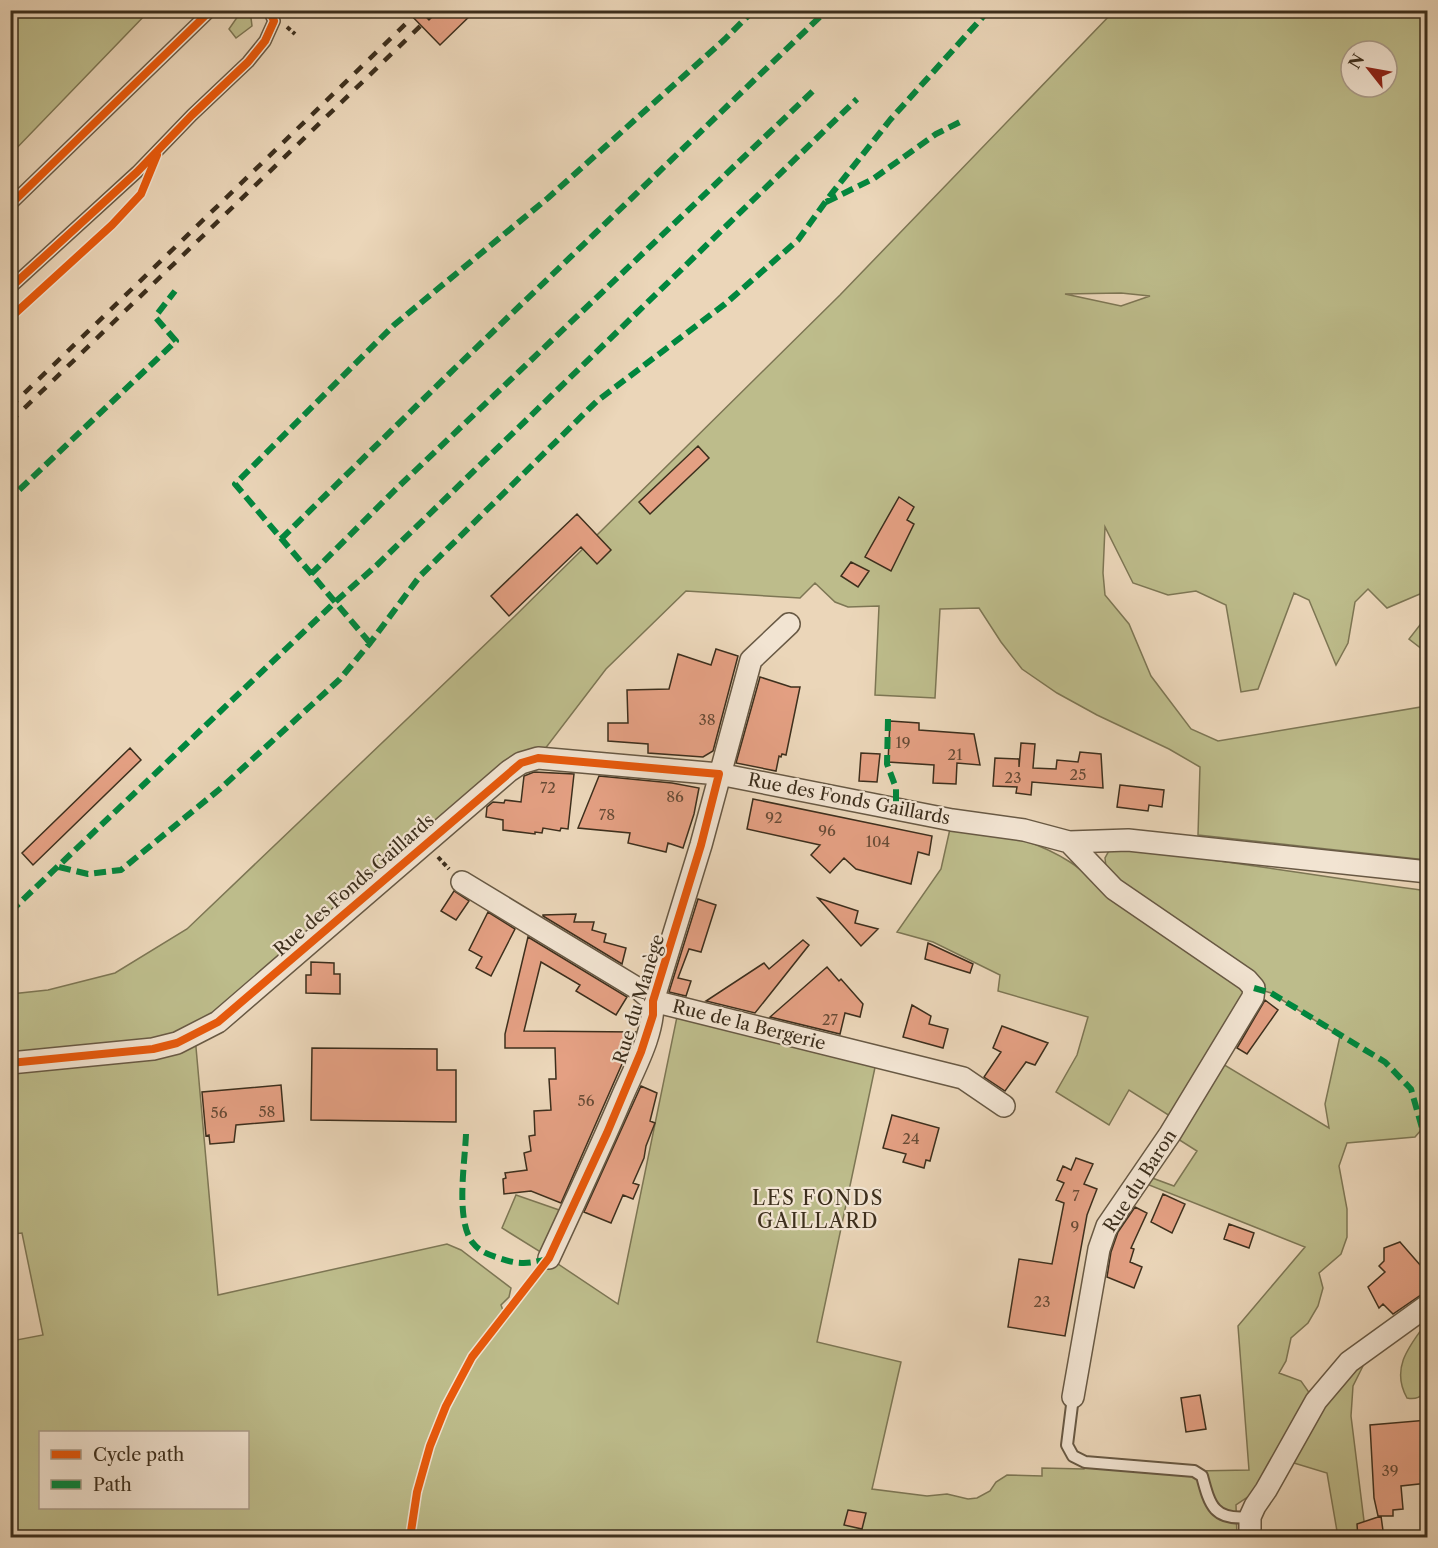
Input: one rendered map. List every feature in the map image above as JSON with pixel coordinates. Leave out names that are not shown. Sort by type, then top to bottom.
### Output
[{"type":"street","name":"Rue du Manège","points":[[549,1258],[607,1133],[641,1052],[653,1015],[653,1001],[701,845],[751,660],[789,624]]},
{"type":"street","name":"Rue des Fonds Gaillards","points":[[10,1063],[153,1049],[177,1043],[218,1022],[509,771],[521,763],[538,758],[719,774],[896,807],[952,820],[1024,830],[1069,842],[1128,840],[1428,872]]},
{"type":"street","name":"Rue du Baron","points":[[1069,842],[1114,889],[1247,980],[1254,988],[1254,997],[1178,1121],[1107,1226],[1100,1249],[1073,1397]]},
{"type":"street","name":"Rue de la Bergerie","points":[[462,882],[640,990],[653,1001],[963,1078],[1004,1106]]},
{"type":"street","points":[[1250,1527],[1255,1506],[1316,1401],[1348,1362],[1428,1305]]},
{"type":"lane","points":[[10,205],[211,10]]},
{"type":"lane","points":[[10,288],[137,172],[248,62],[266,41],[274,21],[269,10]]},
{"type":"lane","name":"Rue du Baron","points":[[1073,1397],[1067,1445],[1073,1456],[1085,1462],[1194,1471],[1202,1476],[1208,1498],[1217,1513],[1237,1519],[1250,1527]]},
{"type":"path","points":[[425,843],[462,882]]},
{"type":"shaded area","points":[[10,11],[149,11],[11,154]]},
{"type":"shaded area","points":[[1114,11],[1427,11],[1427,591],[1387,608],[1368,589],[1355,602],[1348,643],[1336,665],[1309,600],[1294,593],[1258,689],[1241,692],[1226,605],[1196,591],[1168,595],[1133,583],[1105,527],[1103,573],[1105,595],[1129,624],[1151,676],[1191,729],[1218,741],[1427,706],[1427,860],[1198,835],[1200,767],[1057,693],[1022,669],[979,608],[940,609],[935,698],[875,695],[879,606],[848,607],[835,602],[815,583],[800,598],[686,591],[606,669],[538,758],[195,1036],[218,1295],[447,1244],[461,1250],[511,1288],[509,1297],[501,1305],[505,1316],[549,1258],[618,1304],[679,1007],[877,1058],[817,1342],[901,1362],[872,1489],[927,1496],[947,1494],[968,1499],[977,1498],[990,1491],[996,1482],[1007,1475],[1042,1476],[1042,1468],[1084,1469],[1085,1462],[1194,1471],[1249,1470],[1238,1326],[1305,1247],[1139,1181],[1144,1175],[1174,1186],[1197,1151],[1170,1134],[1178,1121],[1129,1090],[1109,1125],[1056,1092],[1077,1055],[1088,1017],[998,991],[1000,975],[933,942],[897,932],[941,869],[952,820],[1012,836],[1042,847],[1080,869],[1109,895],[1105,858],[1110,849],[1117,847],[1427,891],[1427,1158],[1422,1129],[1415,1137],[1347,1143],[1339,1166],[1347,1209],[1347,1237],[1341,1254],[1319,1273],[1323,1288],[1318,1306],[1308,1323],[1291,1338],[1286,1361],[1279,1373],[1301,1381],[1315,1401],[1367,1358],[1353,1386],[1351,1416],[1366,1537],[1338,1537],[1327,1473],[1284,1458],[1258,1490],[1236,1505],[1237,1537],[13,1538],[11,1530],[11,1341],[43,1335],[22,1233],[11,1234],[11,994],[48,990],[115,973],[187,929],[515,616],[840,295]],"holes":[[[1121,293],[1150,296],[1121,306],[1065,294]],[[1255,988],[1271,993],[1340,1036],[1325,1104],[1329,1128],[1216,1060]]]},
{"type":"shaded area","points":[[243,13],[251,18],[252,26],[236,38],[229,29]]},
{"type":"shaded area","points":[[1427,616],[1427,653],[1409,639]]},
{"type":"shaded area","points":[[516,1195],[562,1211],[542,1253],[502,1228]]},
{"type":"shaded area","points":[[1427,1322],[1427,1390],[1413,1399],[1407,1398],[1402,1387],[1401,1367],[1414,1339]]},
{"type":"building","points":[[406,10],[476,10],[440,45]]},
{"type":"building","points":[[698,446],[709,458],[650,514],[639,502]]},
{"type":"building","points":[[899,497],[914,507],[907,520],[914,524],[891,571],[865,557]]},
{"type":"building","points":[[577,514],[611,550],[597,564],[581,547],[509,616],[491,596]]},
{"type":"building","points":[[851,562],[869,571],[858,587],[841,576]]},
{"type":"building","points":[[716,649],[738,656],[713,751],[703,757],[648,753],[648,744],[608,741],[608,723],[628,723],[627,690],[669,689],[678,654],[711,665]]},
{"type":"building","points":[[760,677],[791,687],[800,687],[786,755],[779,756],[776,771],[736,763]]},
{"type":"building","points":[[890,721],[919,723],[919,730],[974,734],[980,765],[957,763],[956,784],[933,783],[934,765],[888,762]]},
{"type":"building","points":[[1021,743],[1035,744],[1033,768],[1056,769],[1057,760],[1078,762],[1080,752],[1101,754],[1103,788],[1032,782],[1031,795],[1016,793],[1017,787],[993,786],[995,758],[1019,759],[1019,767]]},
{"type":"building","points":[[130,748],[141,760],[33,865],[22,853]]},
{"type":"building","points":[[861,753],[880,754],[877,782],[859,781]]},
{"type":"building","points":[[534,772],[574,774],[568,829],[561,828],[560,831],[543,828],[542,833],[535,832],[535,834],[503,830],[503,820],[486,817],[487,807],[493,802],[504,803],[505,800],[521,802],[524,776]]},
{"type":"building","points":[[599,776],[699,788],[694,814],[683,848],[668,843],[666,852],[628,843],[630,833],[578,828]]},
{"type":"building","points":[[1120,785],[1164,790],[1162,807],[1149,805],[1148,811],[1117,807]]},
{"type":"building","points":[[753,799],[932,836],[929,855],[918,852],[911,884],[856,869],[844,858],[830,873],[811,855],[820,845],[747,829]]},
{"type":"building","points":[[454,891],[469,901],[456,920],[441,911]]},
{"type":"building","points":[[818,898],[858,911],[855,923],[878,929],[861,946]]},
{"type":"building","points":[[698,899],[716,905],[701,952],[689,949],[678,978],[691,981],[686,996],[669,992]]},
{"type":"building","points":[[488,912],[515,929],[491,976],[476,968],[482,957],[469,950]]},
{"type":"building","points":[[576,914],[574,922],[594,922],[592,930],[606,934],[604,942],[626,948],[622,964],[543,916]]},
{"type":"building","points":[[528,937],[627,997],[616,1015],[576,991],[580,985],[541,962],[524,1031],[636,1032],[561,1203],[531,1191],[504,1194],[505,1173],[527,1170],[524,1153],[531,1151],[529,1136],[535,1135],[534,1111],[551,1110],[549,1079],[556,1079],[555,1048],[505,1048],[505,1034]]},
{"type":"building","points":[[803,940],[809,945],[755,1013],[706,1001],[764,963],[769,969]]},
{"type":"building","points":[[928,943],[973,964],[970,973],[925,959]]},
{"type":"building","points":[[311,962],[334,963],[334,974],[340,974],[340,994],[306,993],[306,975],[311,975]]},
{"type":"building","points":[[827,967],[863,1004],[860,1017],[845,1013],[840,1034],[770,1017]]},
{"type":"building","points":[[1265,1000],[1278,1010],[1247,1054],[1237,1048]]},
{"type":"building","points":[[912,1005],[931,1016],[929,1024],[948,1029],[943,1048],[903,1037]]},
{"type":"building","points":[[1002,1026],[1048,1043],[1035,1065],[1026,1062],[1005,1091],[984,1077],[1001,1052],[993,1048]]},
{"type":"building","points":[[312,1048],[437,1049],[437,1070],[456,1070],[456,1122],[311,1120]]},
{"type":"building","points":[[281,1085],[284,1121],[236,1125],[234,1142],[210,1144],[209,1135],[206,1136],[202,1092]]},
{"type":"building","points":[[641,1086],[657,1093],[650,1121],[655,1123],[633,1183],[639,1185],[633,1199],[623,1195],[611,1223],[584,1212]]},
{"type":"building","points":[[892,1115],[939,1128],[930,1161],[926,1160],[924,1168],[903,1162],[906,1154],[883,1148]]},
{"type":"building","points":[[1076,1158],[1093,1164],[1084,1184],[1097,1189],[1087,1215],[1065,1336],[1008,1327],[1019,1259],[1052,1264],[1064,1203],[1056,1200],[1064,1183],[1057,1180],[1063,1166],[1071,1170]]},
{"type":"building","points":[[1163,1194],[1185,1204],[1172,1233],[1151,1222]]},
{"type":"building","points":[[1135,1207],[1147,1213],[1131,1248],[1134,1249],[1130,1262],[1142,1267],[1134,1288],[1107,1277],[1111,1252],[1118,1232]]},
{"type":"building","points":[[1229,1224],[1254,1233],[1249,1248],[1224,1239]]},
{"type":"building","points":[[1400,1242],[1428,1274],[1428,1292],[1393,1314],[1383,1304],[1379,1308],[1368,1287],[1385,1272],[1379,1266],[1384,1261],[1384,1248]]},
{"type":"building","points":[[1200,1395],[1206,1429],[1186,1432],[1181,1398]]},
{"type":"building","points":[[1428,1420],[1428,1483],[1401,1486],[1403,1509],[1393,1510],[1393,1516],[1378,1516],[1374,1498],[1370,1425]]},
{"type":"building","points":[[848,1510],[866,1513],[862,1529],[844,1525]]},
{"type":"building","points":[[1381,1516],[1384,1538],[1358,1538],[1357,1524]]},
{"type":"railway","points":[[10,407],[420,10]]},
{"type":"railway","points":[[10,422],[437,10]]},
{"type":"marked path","points":[[370,643],[235,484],[394,325],[548,198],[725,39],[754,10]]},
{"type":"marked path","points":[[281,539],[827,10]]},
{"type":"marked path","points":[[59,867],[88,874],[121,870],[221,788],[340,679],[420,576],[597,401],[725,304],[798,240],[890,120],[989,10]]},
{"type":"marked path","points":[[311,574],[395,490],[813,91]]},
{"type":"marked path","points":[[10,912],[335,602],[377,565],[857,99]]},
{"type":"marked path","points":[[826,202],[873,179],[936,134],[962,121]]},
{"type":"marked path","points":[[10,505],[17,492],[176,341],[156,318],[175,291]]},
{"type":"marked path","points":[[888,719],[887,764],[896,788],[896,807]]},
{"type":"marked path","points":[[1254,988],[1271,993],[1385,1062],[1411,1089],[1428,1158]]},
{"type":"marked path","points":[[466,1134],[463,1206],[467,1233],[473,1243],[483,1252],[509,1261],[527,1263],[546,1259]]},
{"type":"marked path","points":[[10,1530],[13,1538]]},
{"type":"cycle path","points":[[10,205],[211,10]]},
{"type":"cycle path","points":[[10,288],[137,172],[248,62],[265,41],[274,21],[269,10]]},
{"type":"cycle path","points":[[10,318],[112,225],[141,194],[157,155]]},
{"type":"cycle path","points":[[10,1063],[153,1049],[177,1043],[218,1022],[521,763],[538,758],[719,774],[701,845],[653,1001],[653,1015],[641,1052],[607,1133],[549,1258],[472,1357],[446,1406],[430,1446],[417,1492],[410,1538]]},
{"type":"district","name":"LES FONDS GAILLARD","points":[[818,1210]]}]
